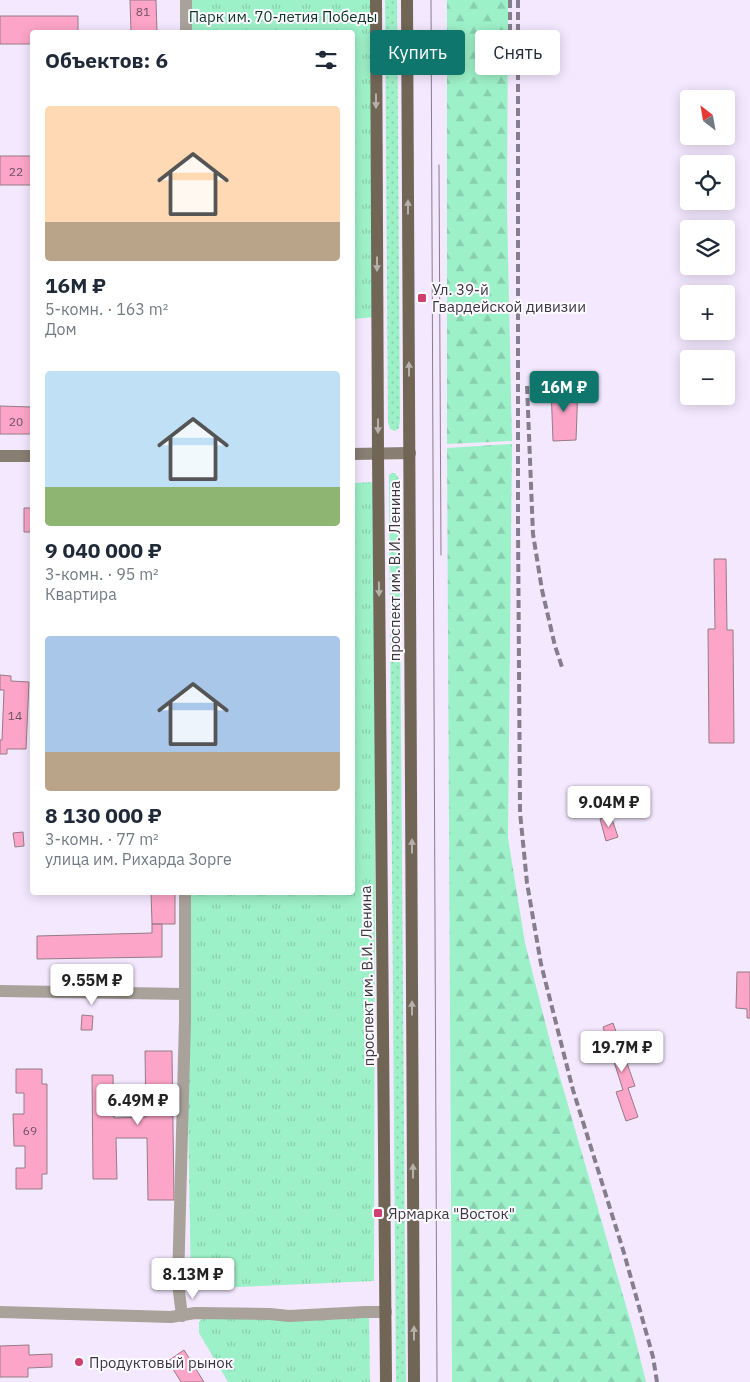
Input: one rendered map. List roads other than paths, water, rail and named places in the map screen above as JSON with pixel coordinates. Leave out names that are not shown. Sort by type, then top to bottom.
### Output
[{"type":"main road","name":"проспект им. В.И. Ленина","points":[[376,0],[386,1382]]},
{"type":"main road","name":"проспект им. В.И. Ленина","points":[[407,0],[414,1382]]},
{"type":"main road","points":[[355,454],[410,453]]},
{"type":"main road","points":[[0,456],[30,456]]},
{"type":"street","points":[[186,0],[186,30]]},
{"type":"street","points":[[182,1316],[178,1283],[185,895]]},
{"type":"street","points":[[0,991],[184,994]]},
{"type":"street","points":[[0,1312],[171,1317],[195,1314],[270,1314],[289,1316],[386,1312]]},
{"type":"tram line","points":[[431,0],[437,1382]]},
{"type":"tram line","points":[[439,165],[441,555]]},
{"type":"railway","points":[[510,0],[510,30]]},
{"type":"railway","points":[[518,0],[520,812],[527,883],[541,964],[573,1090],[624,1253],[653,1357],[657,1382]]},
{"type":"railway","points":[[527,386],[533,534],[542,590],[562,667]]},
{"type":"place","name":"Ул. 39-й Гвардейской дивизии","points":[[422,298]]},
{"type":"place","name":"Ярмарка \"Восток\"","points":[[378,1213]]},
{"type":"place","name":"Продуктовый рынок","points":[[79,1362]]},
{"type":"park label","name":"Парк им. 70-летия Победы","points":[[283,16]]}]
